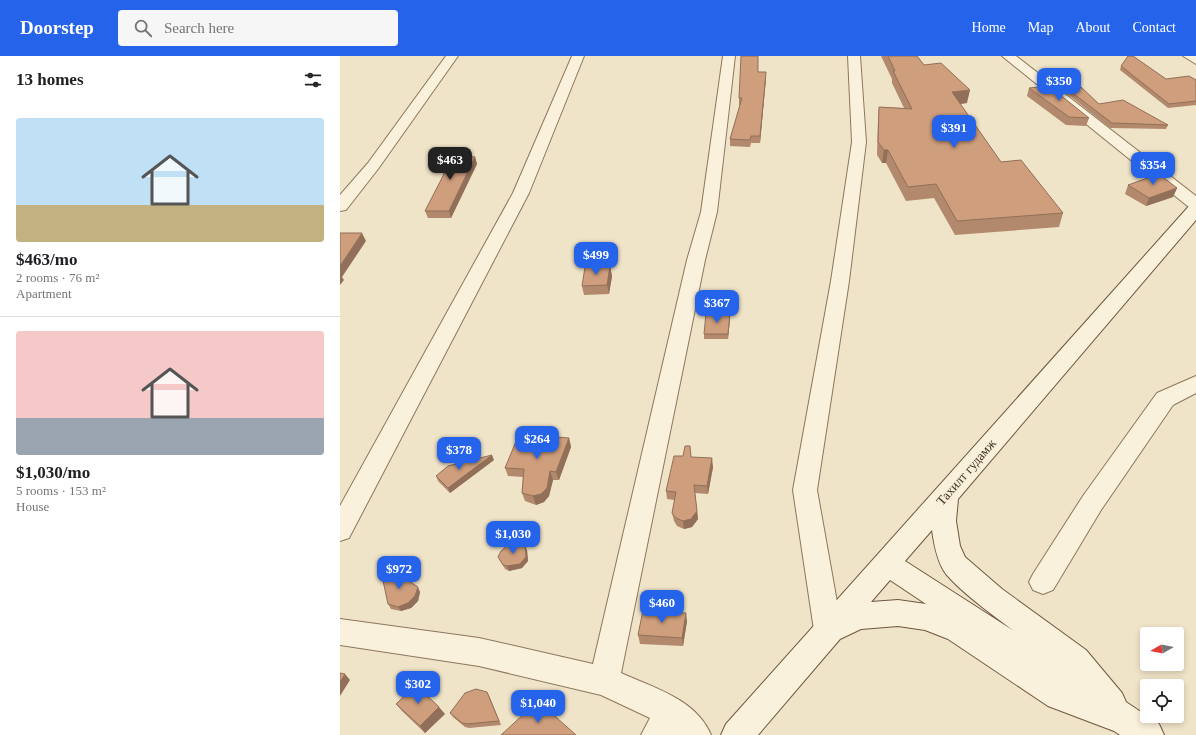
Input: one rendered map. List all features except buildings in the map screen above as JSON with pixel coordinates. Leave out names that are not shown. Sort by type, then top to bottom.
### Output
[{"type":"street","points":[[340,206],[373,166],[452,56]]},
{"type":"street","points":[[340,530],[521,193],[578,56]]},
{"type":"street","points":[[604,681],[696,260],[710,212],[729,56]]},
{"type":"street","points":[[854,56],[860,142],[840,281],[805,490],[828,630],[858,617],[877,614],[898,613],[926,617],[958,630],[1058,695],[1121,718]]},
{"type":"street","points":[[1008,56],[1194,214]]},
{"type":"street","points":[[1189,56],[1196,60]]},
{"type":"street","name":"Тахилт гудамж","points":[[736,735],[1194,214]]},
{"type":"street","points":[[1043,582],[1092,503],[1165,399],[1196,384]]},
{"type":"street","points":[[946,495],[943,521],[946,546],[955,564],[992,598],[1076,660],[1121,718]]},
{"type":"street","points":[[886,564],[1148,735]]},
{"type":"street","points":[[340,632],[479,652],[604,681],[666,724],[695,735]]}]
